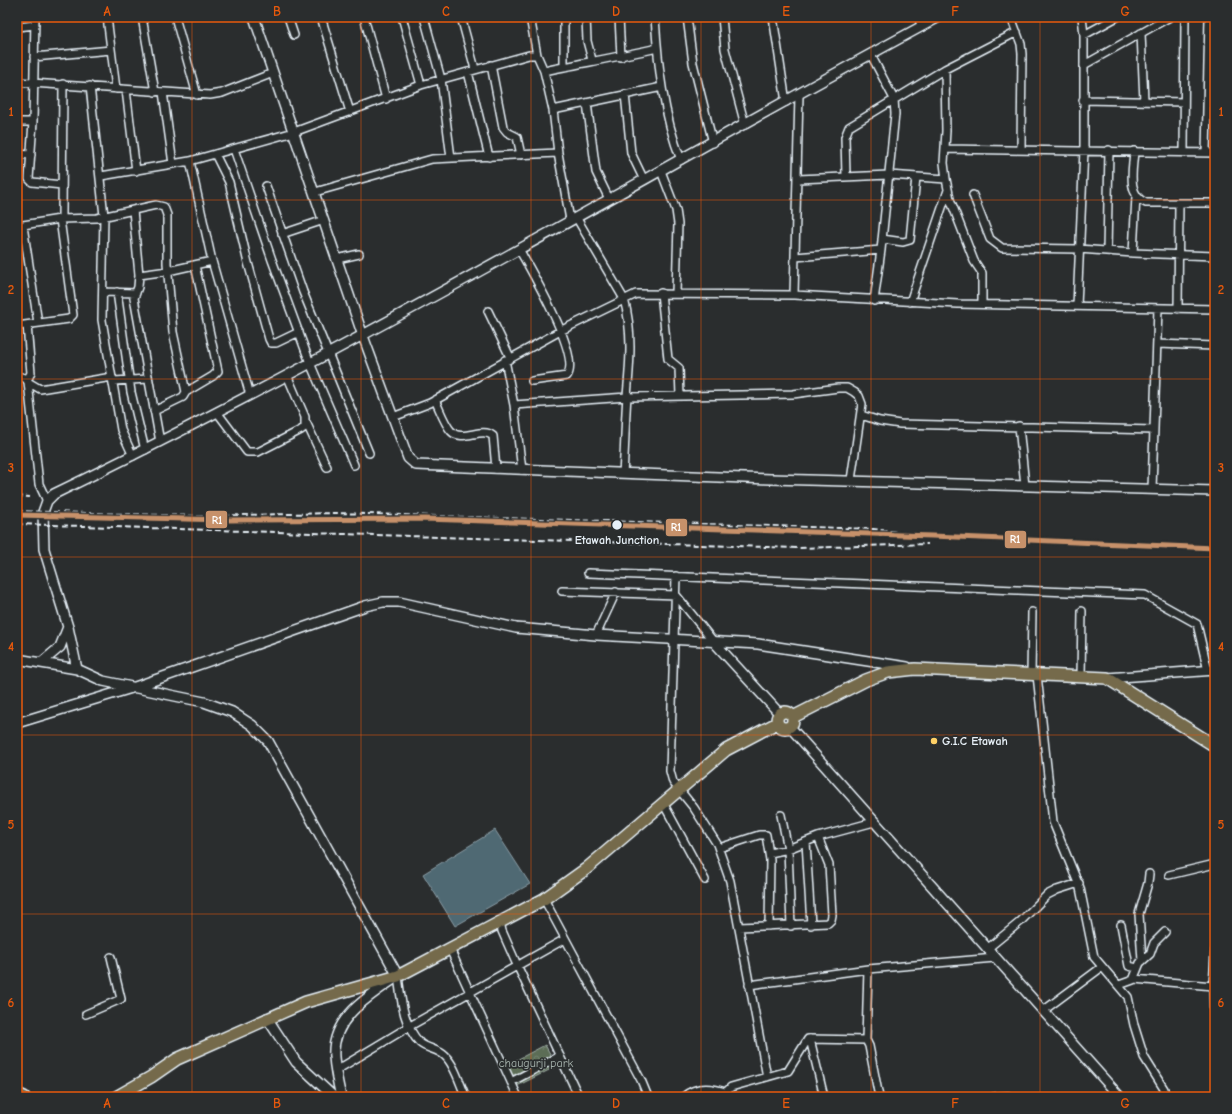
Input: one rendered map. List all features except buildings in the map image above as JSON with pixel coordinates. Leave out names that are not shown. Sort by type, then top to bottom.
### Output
[{"type":"main road","points":[[116,1097],[177,1059],[306,1002],[398,976],[544,899],[586,869],[726,750],[778,718],[780,727],[785,729],[791,722],[866,680],[888,672],[915,668],[1107,678],[1215,746]]},
{"type":"main road","points":[[108,1097],[141,1078],[156,1072]]},
{"type":"main road","points":[[17,1094],[24,1097]]},
{"type":"street","points":[[35,17],[33,122],[29,176],[30,182],[62,185]]},
{"type":"street","points":[[106,17],[116,89]]},
{"type":"street","points":[[142,17],[154,92]]},
{"type":"street","points":[[175,17],[197,95]]},
{"type":"street","points":[[254,17],[363,336],[408,458],[416,465],[522,470],[1215,491]]},
{"type":"street","points":[[288,17],[294,35]]},
{"type":"street","points":[[321,17],[350,112]]},
{"type":"street","points":[[364,17],[386,98]]},
{"type":"street","points":[[402,17],[421,86]]},
{"type":"street","points":[[424,17],[440,79],[451,158]]},
{"type":"street","points":[[461,17],[475,69]]},
{"type":"street","points":[[530,17],[537,55],[544,71],[553,110],[558,153],[573,219],[624,299],[630,334],[630,368],[623,473]]},
{"type":"street","points":[[564,17],[564,67]]},
{"type":"street","points":[[586,17],[587,40],[592,60]]},
{"type":"street","points":[[619,17],[621,57]]},
{"type":"street","points":[[655,17],[657,48],[668,123],[681,160]]},
{"type":"street","points":[[687,17],[693,64],[712,143]]},
{"type":"street","points":[[722,17],[725,49],[745,125]]},
{"type":"street","points":[[773,17],[786,102]]},
{"type":"street","points":[[919,17],[921,27]]},
{"type":"street","points":[[46,502],[54,494],[145,450],[363,336],[939,17]]},
{"type":"street","points":[[1012,17],[1022,54],[1021,149]]},
{"type":"street","points":[[1077,306],[1084,150],[1084,35],[1082,17]]},
{"type":"street","points":[[1084,35],[1117,17]]},
{"type":"street","points":[[1084,65],[1170,17]]},
{"type":"street","points":[[1184,153],[1185,17]]},
{"type":"street","points":[[1206,153],[1209,17]]},
{"type":"street","points":[[17,26],[35,25]]},
{"type":"street","points":[[846,176],[845,137],[849,127],[945,69],[1017,32]]},
{"type":"street","points":[[1141,33],[1144,101]]},
{"type":"street","points":[[544,71],[592,60],[621,57],[657,48]]},
{"type":"street","points":[[34,57],[111,50]]},
{"type":"street","points":[[101,176],[190,162],[234,148],[294,132],[440,79],[529,55],[537,55]]},
{"type":"street","points":[[871,55],[894,99],[895,114],[881,250],[874,301]]},
{"type":"street","points":[[490,65],[503,127],[507,132],[517,137],[521,156]]},
{"type":"street","points":[[945,69],[946,149],[944,163],[946,179],[948,190],[974,261],[982,273],[982,304]]},
{"type":"street","points":[[468,72],[489,157]]},
{"type":"street","points":[[17,82],[63,84],[197,95],[222,93],[272,73]]},
{"type":"street","points":[[17,326],[69,319],[73,315],[60,219],[62,216],[63,84]]},
{"type":"street","points":[[90,86],[101,176],[104,216],[102,320],[121,430],[133,456]]},
{"type":"street","points":[[553,110],[662,87]]},
{"type":"street","points":[[126,90],[136,171]]},
{"type":"street","points":[[162,92],[173,164]]},
{"type":"street","points":[[625,94],[631,152],[644,180]]},
{"type":"street","points":[[794,296],[799,95]]},
{"type":"street","points":[[1083,100],[1184,102]]},
{"type":"street","points":[[587,103],[596,172],[609,199]]},
{"type":"street","points":[[17,122],[33,122]]},
{"type":"street","points":[[234,148],[272,260],[310,363],[354,465]]},
{"type":"street","points":[[946,149],[1134,150],[1215,153]]},
{"type":"street","points":[[1107,251],[1109,150]]},
{"type":"street","points":[[1132,253],[1136,196],[1132,184],[1134,150]]},
{"type":"street","points":[[315,192],[411,164],[451,158],[521,156],[558,153]]},
{"type":"street","points":[[17,154],[31,155]]},
{"type":"street","points":[[215,154],[229,182],[247,259],[269,339],[271,342],[276,343],[299,332]]},
{"type":"street","points":[[190,162],[212,260],[250,395]]},
{"type":"street","points":[[661,171],[676,210],[678,224],[676,294]]},
{"type":"street","points":[[798,179],[889,175],[946,179]]},
{"type":"street","points":[[882,239],[903,242],[910,240],[916,177]]},
{"type":"street","points":[[266,186],[303,292],[369,453]]},
{"type":"street","points":[[910,302],[948,190]]},
{"type":"street","points":[[973,195],[986,232],[995,244],[1009,248],[1079,249],[1132,253],[1215,256]]},
{"type":"street","points":[[1136,196],[1146,203],[1215,203]]},
{"type":"street","points":[[1178,309],[1179,203]]},
{"type":"street","points":[[38,323],[20,226],[60,219],[104,216],[160,205],[166,210],[168,271],[173,332],[186,392]]},
{"type":"street","points":[[133,210],[139,275],[138,287],[134,298],[160,442]]},
{"type":"street","points":[[282,234],[324,220]]},
{"type":"street","points":[[519,249],[562,330],[571,367],[570,372],[563,378],[532,381]]},
{"type":"street","points":[[795,257],[881,250]]},
{"type":"street","points":[[337,259],[359,254]]},
{"type":"street","points":[[139,275],[168,271],[212,260]]},
{"type":"street","points":[[154,411],[183,397],[186,392],[213,376],[218,371],[195,265]]},
{"type":"street","points":[[103,292],[136,293]]},
{"type":"street","points":[[117,292],[129,380],[145,450]]},
{"type":"street","points":[[661,293],[668,359],[679,368],[680,396]]},
{"type":"street","points":[[393,417],[436,400],[562,330],[636,294],[661,293],[794,296],[874,301],[1215,309]]},
{"type":"street","points":[[1152,489],[1158,308]]},
{"type":"street","points":[[488,311],[508,359],[522,470]]},
{"type":"street","points":[[27,325],[31,373],[28,381],[39,484],[46,502],[44,512],[44,549],[68,627],[77,668]]},
{"type":"street","points":[[1157,344],[1215,346]]},
{"type":"street","points":[[17,376],[40,389],[112,378],[114,381],[148,378]]},
{"type":"street","points":[[287,376],[327,467]]},
{"type":"street","points":[[514,405],[627,397],[793,394],[847,388],[859,396],[862,404],[851,480]]},
{"type":"street","points":[[436,400],[448,427],[455,434],[461,436],[488,433],[493,436],[496,469]]},
{"type":"street","points":[[217,412],[244,449],[247,452],[252,453],[301,430],[305,427],[306,422]]},
{"type":"street","points":[[861,415],[880,421],[900,424],[1154,430]]},
{"type":"street","points":[[1019,426],[1025,486]]},
{"type":"street","points":[[588,573],[1145,595],[1197,624],[1212,671],[1107,678]]},
{"type":"street","points":[[676,576],[670,771],[673,782],[694,808],[719,848],[730,881],[767,1077]]},
{"type":"street","points":[[562,591],[676,595],[778,718]]},
{"type":"street","points":[[596,635],[616,592]]},
{"type":"street","points":[[17,723],[135,687],[365,606],[383,602],[399,602],[499,626],[596,635],[758,644],[915,668]]},
{"type":"street","points":[[1081,677],[1082,611]]},
{"type":"street","points":[[1032,612],[1034,675],[1053,822],[1078,883],[1094,957],[1128,997],[1134,1025],[1144,1057],[1164,1093],[1169,1097]]},
{"type":"street","points":[[41,663],[60,647],[68,627]]},
{"type":"street","points":[[17,659],[77,668],[103,681],[204,702],[232,712],[252,725],[268,741],[398,976],[404,1011],[410,1026],[421,1043],[437,1050],[445,1056],[466,1097]]},
{"type":"street","points":[[791,722],[874,822],[1120,1097]]},
{"type":"street","points":[[663,803],[705,880]]},
{"type":"street","points":[[781,815],[788,849],[791,926]]},
{"type":"street","points":[[770,853],[788,849],[818,837],[874,822]]},
{"type":"street","points":[[719,848],[759,835],[766,835],[770,853],[768,926]]},
{"type":"street","points":[[739,927],[811,925],[828,923],[831,920],[829,865],[818,837]]},
{"type":"street","points":[[806,842],[811,925]]},
{"type":"street","points":[[1169,875],[1215,864]]},
{"type":"street","points":[[1142,961],[1139,914],[1148,883],[1149,874]]},
{"type":"street","points":[[987,949],[1020,922],[1046,895],[1078,883]]},
{"type":"street","points":[[544,899],[641,1080],[648,1097]]},
{"type":"street","points":[[500,922],[502,931],[579,1097]]},
{"type":"street","points":[[1121,925],[1129,966],[1137,968]]},
{"type":"street","points":[[1119,985],[1131,982],[1134,979],[1137,968],[1150,954],[1154,943],[1165,932]]},
{"type":"street","points":[[335,1071],[410,1026],[565,939]]},
{"type":"street","points":[[450,949],[518,1097]]},
{"type":"street","points":[[1214,1018],[1213,986],[1215,951]]},
{"type":"street","points":[[86,1014],[121,999],[111,957]]},
{"type":"street","points":[[750,985],[868,969],[995,958]]},
{"type":"street","points":[[1043,1011],[1102,967]]},
{"type":"street","points":[[868,969],[866,1040],[869,1046],[879,1097]]},
{"type":"street","points":[[341,1097],[335,1071],[334,1056],[335,1041],[341,1026],[349,1014],[359,1004],[398,976]]},
{"type":"street","points":[[1134,979],[1213,986]]},
{"type":"street","points":[[268,1018],[296,1062],[334,1097]]},
{"type":"street","points":[[810,1039],[866,1040]]},
{"type":"street","points":[[683,1097],[696,1088],[711,1088],[728,1095],[731,1087],[788,1071],[810,1039]]},
{"type":"street","points":[[810,1039],[824,1097]]},
{"type":"street","points":[[511,1082],[560,1056]]},
{"type":"street","points":[[994,1097],[1008,1096]]},
{"type":"green space","name":"chaugurji park","points":[[545,1045],[557,1066],[517,1086],[507,1065]]},
{"type":"water","points":[[495,830],[530,884],[455,926],[423,874]]},
{"type":"railway","points":[[17,496],[30,497]]},
{"type":"railway","points":[[17,511],[200,516],[335,513],[873,529],[932,536]]},
{"type":"railway","points":[[17,524],[799,548],[928,544]]},
{"type":"transit line","name":"R1","points":[[17,515],[228,520],[424,519],[932,536],[1215,548]]},
{"type":"place","name":"Etawah Junction","points":[[617,525]]},
{"type":"place","name":"G.I.C Etawah","points":[[934,741]]}]
